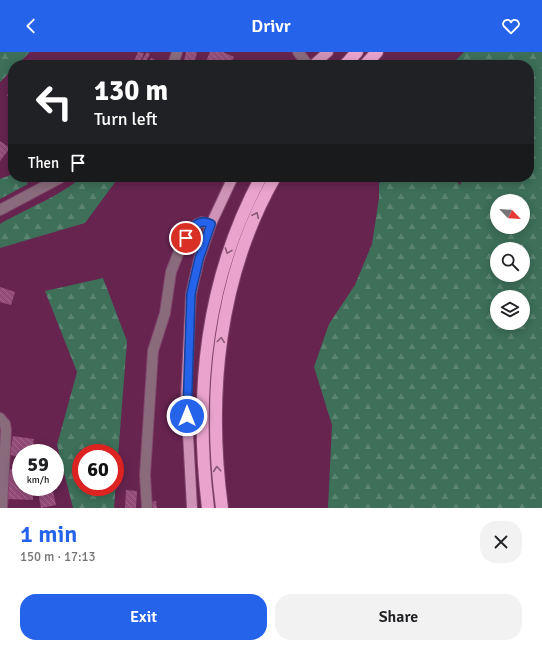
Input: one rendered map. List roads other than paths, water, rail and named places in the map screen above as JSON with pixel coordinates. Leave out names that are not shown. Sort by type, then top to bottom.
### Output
[{"type":"highway","points":[[350,60],[357,52]]},
{"type":"highway","points":[[370,60],[377,52]]},
{"type":"highway","points":[[208,508],[204,471],[202,418],[204,365],[209,328],[214,299],[226,256],[243,212],[258,182]]},
{"type":"highway","points":[[222,508],[217,468],[215,420],[216,386],[221,338],[229,297],[243,248],[254,220],[273,182]]},
{"type":"main road","points":[[319,60],[328,52]]},
{"type":"main road","points":[[192,508],[186,403],[190,307],[199,259],[211,224],[230,182]]},
{"type":"street","points":[[298,52],[304,60]]},
{"type":"street","points":[[0,210],[53,182]]},
{"type":"street","points":[[147,508],[145,474],[153,351],[165,313],[171,272],[180,249],[197,224],[202,222],[211,224]]},
{"type":"street","points":[[0,418],[5,424],[6,430],[2,465],[2,508]]}]
